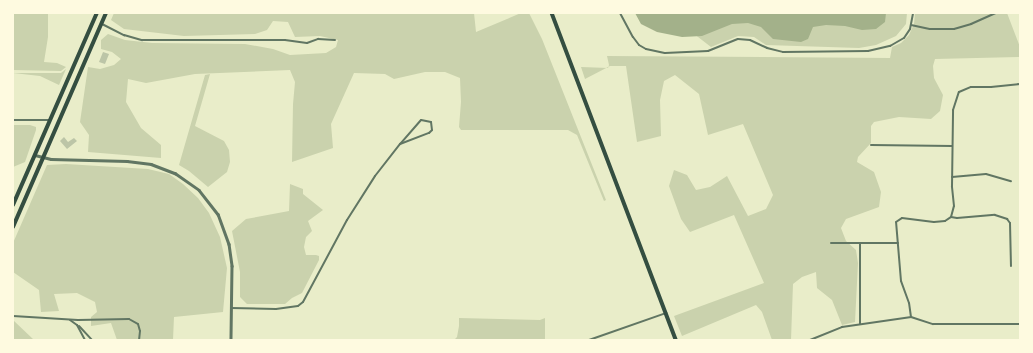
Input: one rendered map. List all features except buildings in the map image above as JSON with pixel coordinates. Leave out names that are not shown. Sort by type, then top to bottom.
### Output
[{"type":"main road","points":[[13,205],[97,13]]},
{"type":"main road","points":[[13,227],[15,219],[106,13]]},
{"type":"main road","points":[[552,13],[676,340]]},
{"type":"street","points":[[620,13],[633,38],[639,45],[646,49],[666,53],[699,53],[715,49],[732,40],[745,38],[767,48],[783,52],[868,51],[890,46],[900,41],[907,34],[911,25],[913,13]]},
{"type":"street","points":[[911,25],[930,29],[954,29],[971,24],[996,13]]},
{"type":"street","points":[[101,24],[124,35],[142,40],[285,40],[307,43],[318,39],[336,40]]},
{"type":"street","points":[[951,217],[954,208],[952,177],[953,110],[959,92],[971,87],[991,87],[1020,84]]},
{"type":"street","points":[[13,120],[50,120]]},
{"type":"street","points":[[231,308],[276,309],[298,306],[303,302],[347,220],[375,176],[400,144],[421,120],[431,122],[432,130],[429,133],[400,144]]},
{"type":"street","points":[[871,145],[952,146]]},
{"type":"street","points":[[35,155],[43,158],[146,163],[166,168],[192,184],[214,208],[227,234],[232,266],[231,340]]},
{"type":"street","points":[[952,177],[986,174],[1011,181]]},
{"type":"street","points":[[911,317],[909,303],[901,281],[895,225],[899,218],[942,222],[951,217],[957,218],[995,215],[1007,219],[1010,223],[1011,266]]},
{"type":"street","points":[[831,243],[898,243]]},
{"type":"street","points":[[860,243],[860,324]]},
{"type":"street","points":[[589,340],[666,313]]},
{"type":"street","points":[[13,316],[132,320],[139,327],[139,340]]},
{"type":"street","points":[[810,340],[842,327],[911,317],[933,324],[1020,324]]},
{"type":"street","points":[[68,319],[78,326],[92,340]]},
{"type":"street","points":[[78,326],[85,340]]},
{"type":"shaded area","points":[[13,13],[48,13],[48,37],[44,62],[57,63],[66,67],[61,71],[13,70]]},
{"type":"shaded area","points":[[114,13],[474,13],[476,32],[521,13],[529,13],[542,39],[606,200],[604,201],[577,135],[568,130],[461,130],[459,127],[461,102],[460,78],[445,72],[425,72],[394,79],[385,74],[354,73],[331,124],[333,148],[292,162],[295,82],[290,70],[195,74],[146,83],[128,79],[126,102],[141,128],[161,145],[161,158],[88,152],[89,135],[80,122],[88,67],[100,69],[114,65],[121,59],[112,52],[101,49],[101,40],[108,34],[125,40],[152,43],[245,44],[273,49],[290,55],[326,53],[336,47],[338,40],[320,36],[295,37],[288,22],[273,21],[267,30],[255,34],[184,36],[124,29],[111,20]]},
{"type":"shaded area","points":[[635,13],[886,13],[885,22],[876,29],[862,30],[845,26],[826,25],[813,27],[808,39],[801,42],[773,39],[761,27],[748,23],[732,24],[702,36],[682,37],[657,32],[641,24]]},
{"type":"shaded area","points":[[667,13],[907,13],[906,24],[896,36],[876,45],[859,48],[766,45],[754,37],[738,36],[711,47]]},
{"type":"shaded area","points":[[915,13],[1007,13],[1020,47],[1020,57],[935,59],[933,66],[934,78],[943,95],[940,111],[931,119],[899,117],[874,122],[871,126],[871,143],[858,157],[857,162],[874,172],[881,192],[879,207],[846,219],[841,228],[846,241],[856,250],[858,263],[855,322],[842,325],[832,300],[817,288],[816,272],[802,277],[793,284],[791,340],[772,340],[762,312],[756,305],[682,336],[674,316],[764,283],[734,215],[690,232],[681,219],[669,186],[674,170],[687,175],[696,190],[710,187],[727,176],[748,216],[766,209],[773,195],[743,124],[708,135],[699,94],[675,75],[664,81],[660,100],[661,136],[637,142],[626,66],[608,67],[607,56],[890,58],[892,47],[901,43],[909,35],[914,24]]},
{"type":"shaded area","points":[[581,67],[606,68],[585,79]]},
{"type":"shaded area","points":[[66,69],[59,85],[40,76],[13,73],[61,73]]},
{"type":"shaded area","points":[[210,74],[195,126],[224,141],[229,150],[230,162],[227,172],[208,187],[189,171],[179,165],[205,75]]},
{"type":"shaded area","points":[[13,125],[30,125],[36,127],[36,130],[25,162],[13,167]]},
{"type":"shaded area","points":[[66,164],[148,169],[169,174],[183,184],[198,198],[209,213],[220,237],[227,268],[223,312],[174,317],[173,340],[117,340],[111,323],[91,326],[91,317],[97,312],[95,302],[77,293],[54,294],[59,311],[41,312],[39,290],[13,272],[13,243],[47,165]]},
{"type":"shaded area","points":[[290,184],[303,189],[303,194],[323,210],[308,221],[312,231],[306,237],[304,247],[306,255],[319,256],[319,260],[302,293],[292,298],[285,304],[247,304],[240,297],[240,272],[232,231],[246,219],[289,211]]},
{"type":"shaded area","points":[[459,318],[540,320],[545,318],[545,340],[454,340],[457,337]]},
{"type":"shaded area","points":[[13,320],[34,340],[13,340]]}]
